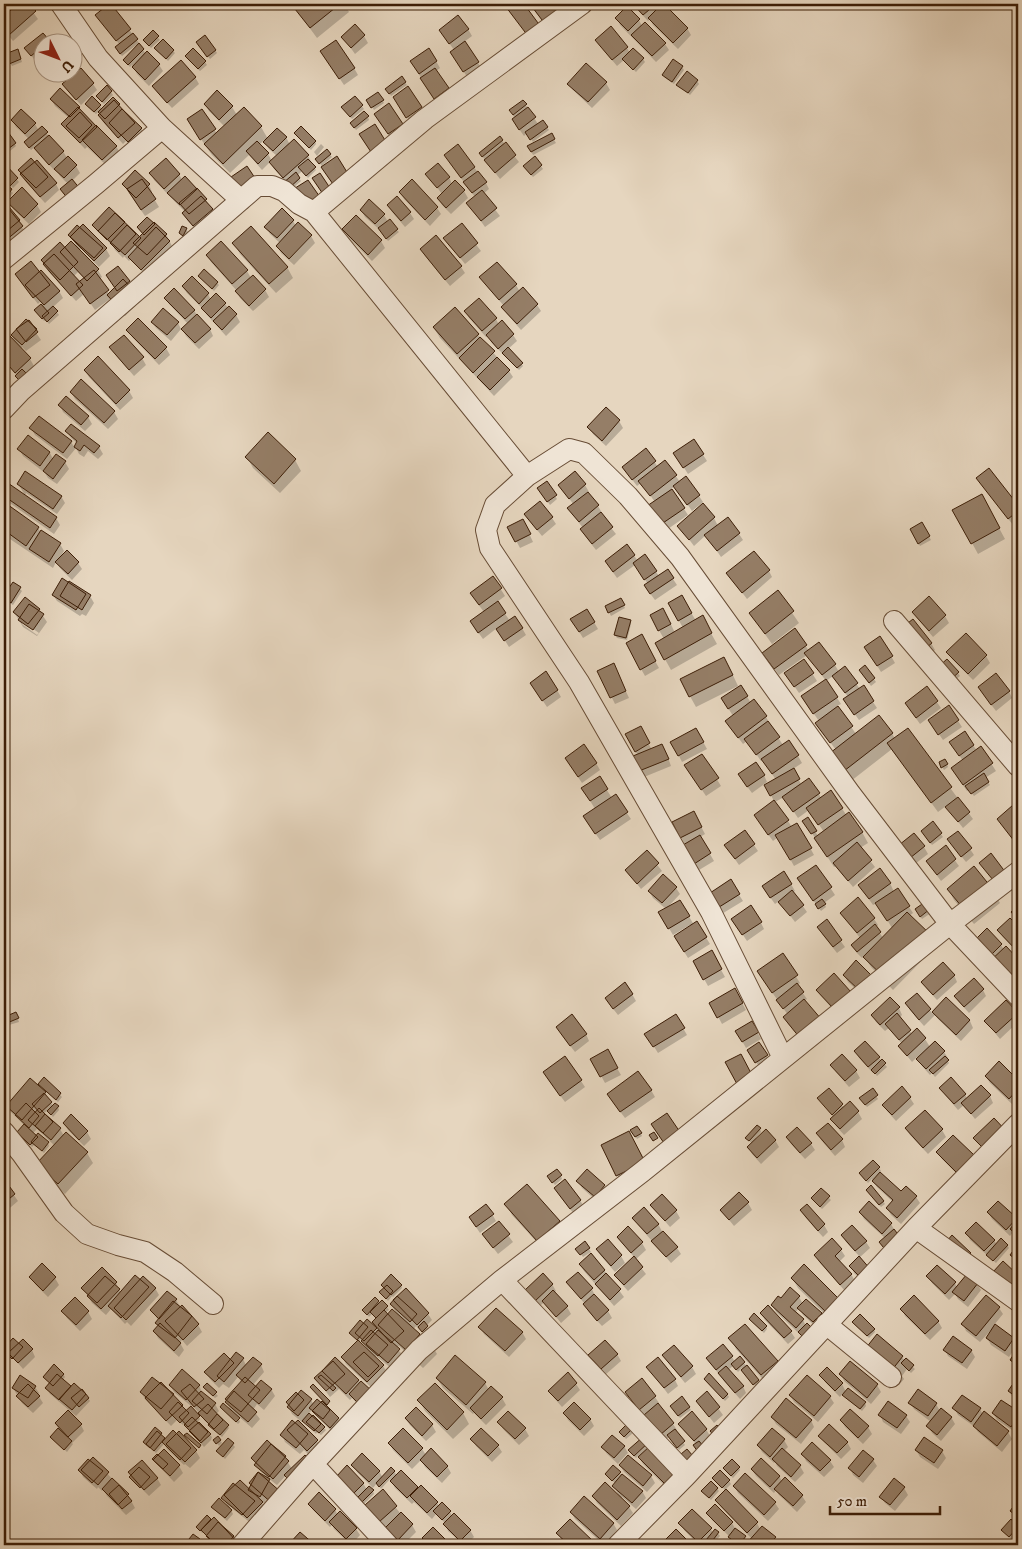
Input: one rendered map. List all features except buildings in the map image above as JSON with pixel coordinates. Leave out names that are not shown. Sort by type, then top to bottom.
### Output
[{"type":"street","points":[[60,4],[98,58],[162,128],[241,200]]},
{"type":"street","points":[[314,212],[425,119],[582,4]]},
{"type":"street","points":[[4,259],[162,128]]},
{"type":"street","points":[[4,409],[21,391],[257,186],[272,186],[284,191],[299,204],[314,212],[527,476]]},
{"type":"street","points":[[783,1058],[711,912],[569,666],[490,548],[486,530],[496,505],[527,476],[569,449],[584,454],[628,496],[680,557],[850,793],[950,924],[1018,996]]},
{"type":"street","points":[[894,621],[1018,766]]},
{"type":"street","points":[[242,1545],[313,1464],[419,1350],[502,1280],[642,1172],[950,924],[1018,872]]},
{"type":"street","points":[[618,1545],[687,1476],[916,1228],[1018,1124]]},
{"type":"street","points":[[4,1132],[64,1213],[87,1234],[145,1252],[175,1272],[213,1304]]},
{"type":"street","points":[[916,1228],[1018,1301]]},
{"type":"street","points":[[502,1280],[687,1476]]},
{"type":"street","points":[[826,1324],[891,1377]]},
{"type":"street","points":[[313,1464],[388,1545]]}]
